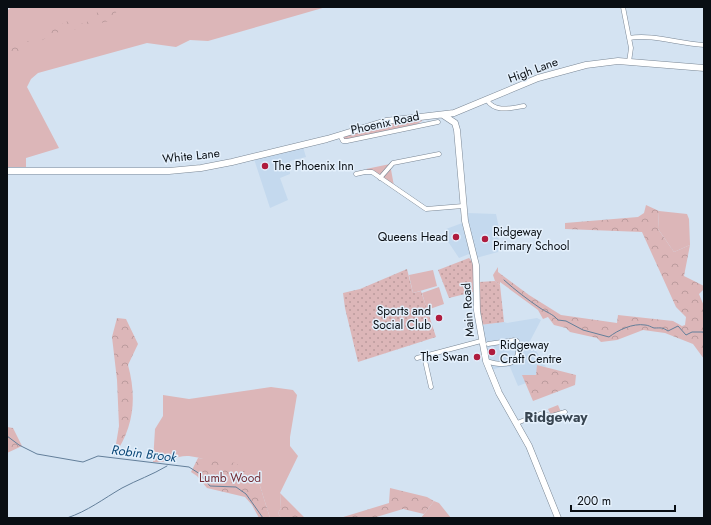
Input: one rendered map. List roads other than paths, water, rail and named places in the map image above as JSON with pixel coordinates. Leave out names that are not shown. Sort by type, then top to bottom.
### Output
[{"type":"main road","name":"High Lane","points":[[373,124],[413,117],[443,115],[460,111],[552,74],[601,63],[629,62],[704,68]]},
{"type":"main road","points":[[443,115],[455,123],[460,111]]},
{"type":"main road","name":"Main Road","points":[[455,123],[457,130],[463,206],[467,235],[476,272],[477,311],[481,341],[486,361],[499,393],[529,446],[558,518]]},
{"type":"main road","name":"White Lane","points":[[7,171],[169,171],[201,168],[232,162],[340,135],[373,124]]},
{"type":"street","points":[[623,7],[631,54],[629,62]]},
{"type":"street","points":[[629,38],[642,36],[683,44],[704,45]]},
{"type":"street","points":[[487,100],[491,105],[504,110],[524,106]]},
{"type":"street","name":"Phoenix Road","points":[[340,135],[342,141],[347,141],[438,122]]},
{"type":"street","points":[[380,178],[393,163],[439,154]]},
{"type":"street","points":[[356,174],[369,171],[426,209],[463,206]]},
{"type":"street","points":[[486,361],[498,365],[512,362],[517,359],[519,355],[519,340],[509,340],[488,344]]},
{"type":"street","points":[[417,358],[481,341]]},
{"type":"street","points":[[424,356],[431,387]]},
{"type":"street","points":[[516,423],[540,414],[552,416],[564,412]]},
{"type":"waterway","points":[[504,280],[526,298],[558,320],[566,321],[583,330],[609,337],[621,330],[636,325],[663,328],[668,331],[678,326],[686,335],[692,332],[703,332],[704,335]]},
{"type":"waterway","name":"Robin Brook","points":[[7,436],[19,445],[37,454],[83,462],[98,456],[189,467],[200,474],[210,486],[236,487],[246,494],[263,518]]},
{"type":"waterway","points":[[67,518],[82,512],[122,488],[167,466]]},
{"type":"place","name":"The Phoenix Inn","points":[[265,166]]},
{"type":"place","name":"Queens Head","points":[[456,237]]},
{"type":"place","name":"Ridgeway Primary School","points":[[485,239]]},
{"type":"place","name":"Sports and Social Club","points":[[439,318]]},
{"type":"place","name":"Ridgeway Craft Centre","points":[[492,352]]},
{"type":"place","name":"The Swan","points":[[477,357]]},
{"type":"district","name":"Ridgeway","points":[[556,417]]},
{"type":"park label","name":"Lumb Wood","points":[[230,478]]}]
